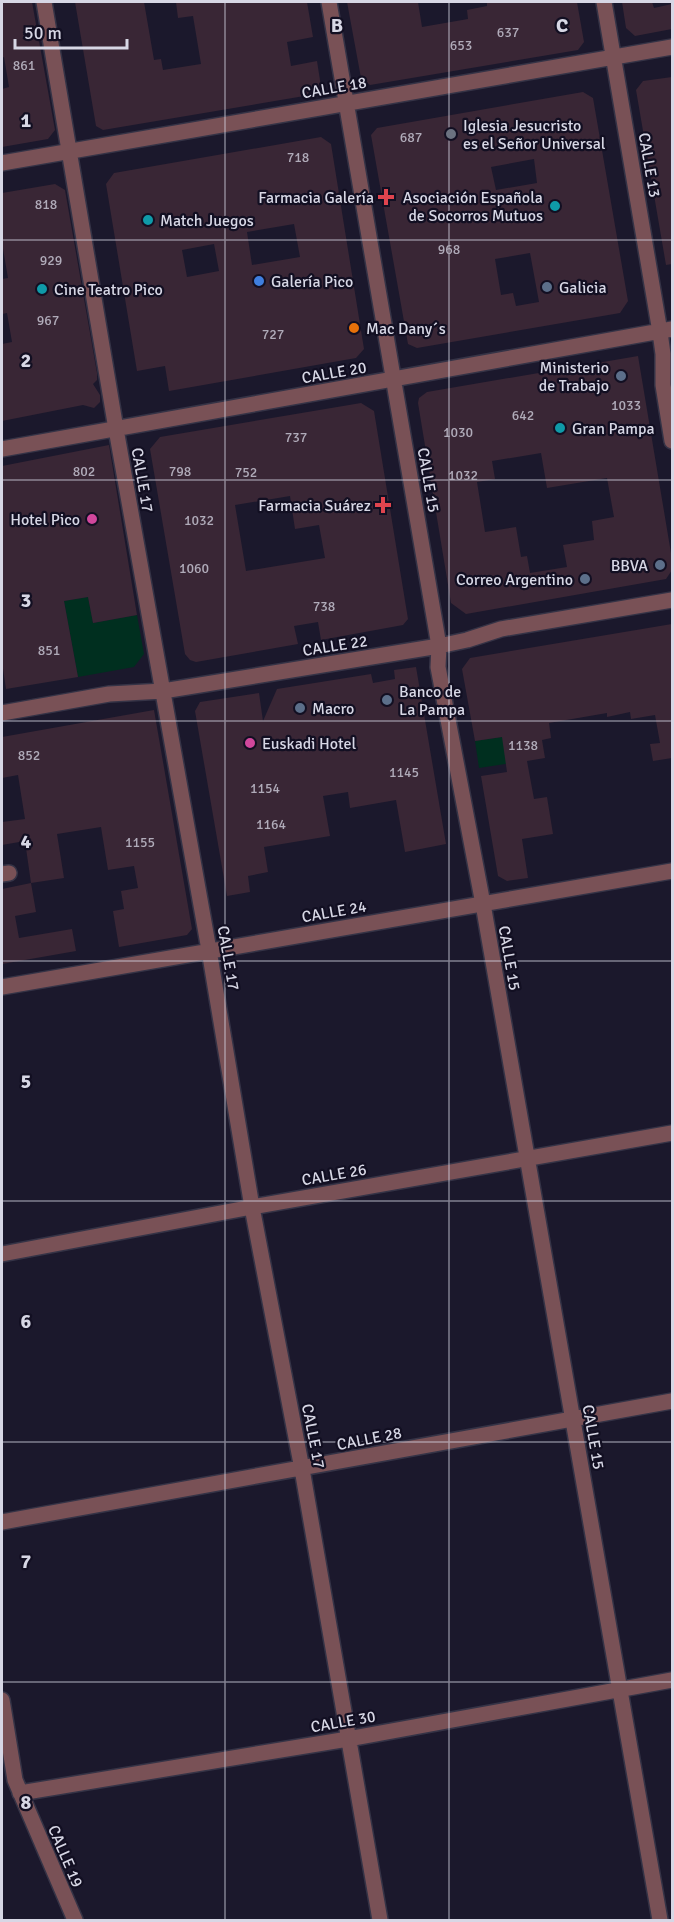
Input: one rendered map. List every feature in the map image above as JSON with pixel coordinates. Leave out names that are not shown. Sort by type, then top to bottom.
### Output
[{"type":"street","name":"CALLE 17","points":[[44,2],[116,429],[210,950],[252,1207],[302,1469],[380,1920]]},
{"type":"street","name":"CALLE 15","points":[[329,2],[439,646],[438,667],[483,904],[660,1920]]},
{"type":"street","name":"CALLE 13","points":[[604,2],[666,331],[663,385],[672,441]]},
{"type":"street","name":"CALLE 18","points":[[2,163],[672,47]]},
{"type":"street","name":"CALLE 20","points":[[2,449],[666,331]]},
{"type":"street","name":"CALLE 22","points":[[2,713],[109,694],[163,691],[439,646],[501,629],[672,600]]},
{"type":"street","name":"CALLE 24","points":[[2,987],[672,871]]},
{"type":"street","name":"CALLE 26","points":[[2,1254],[252,1207],[672,1133]]},
{"type":"street","name":"CALLE 28","points":[[2,1522],[672,1401]]},
{"type":"street","name":"CALLE 30","points":[[20,1794],[348,1739],[672,1680]]},
{"type":"street","name":"CALLE 19","points":[[2,1700],[15,1780],[75,1920]]},
{"type":"green space","points":[[88,597],[93,623],[137,615],[144,654],[134,667],[78,677],[64,601]]},
{"type":"green space","points":[[502,737],[512,763],[479,768],[475,741]]},
{"type":"building","points":[[2,2],[32,2],[55,130],[48,139],[2,147],[2,89],[9,87],[4,57],[2,58]]},
{"type":"building","points":[[75,2],[144,2],[154,60],[161,59],[163,70],[201,64],[193,16],[178,18],[176,2],[307,2],[313,37],[287,42],[291,66],[317,61],[322,93],[103,130],[96,126]]},
{"type":"building","points":[[347,2],[418,2],[422,27],[468,19],[467,10],[487,6],[487,2],[577,2],[584,42],[578,50],[370,85],[361,78]]},
{"type":"building","points":[[622,2],[652,2],[654,8],[672,4],[672,29],[635,36],[626,28]]},
{"type":"building","points":[[672,77],[672,264],[666,265],[636,90],[643,81]]},
{"type":"building","points":[[583,92],[593,98],[628,301],[620,313],[417,348],[408,344],[371,135],[377,128]],"holes":[[[534,159],[537,183],[496,190],[491,167]],[[530,253],[539,302],[516,306],[513,293],[501,295],[495,259]]]},
{"type":"building","points":[[321,137],[331,144],[364,349],[356,358],[169,391],[165,366],[137,371],[106,184],[114,173]],"holes":[[[294,224],[300,257],[252,265],[247,232]],[[214,244],[219,271],[187,277],[182,250]]]},
{"type":"building","points":[[55,184],[65,190],[97,373],[97,380],[93,384],[100,395],[100,402],[94,408],[83,405],[2,421],[2,344],[12,342],[7,313],[2,314],[2,279],[8,278],[2,243],[2,193]]},
{"type":"building","points":[[638,356],[672,559],[672,570],[666,579],[466,614],[451,603],[418,403],[419,398],[427,392]],"holes":[[[541,453],[547,488],[607,478],[614,517],[592,521],[594,540],[563,545],[567,567],[530,573],[527,556],[521,557],[516,527],[485,532],[477,482],[495,479],[492,461]]]},
{"type":"building","points":[[361,403],[374,411],[408,619],[403,625],[321,640],[318,622],[294,626],[298,644],[196,662],[190,660],[185,654],[150,449],[160,437]],"holes":[[[290,496],[295,529],[319,525],[325,558],[246,571],[235,505]]]},
{"type":"building","points":[[109,445],[137,615],[93,623],[88,597],[64,601],[78,677],[6,689],[2,662],[2,466]]},
{"type":"building","points":[[672,624],[672,758],[653,761],[650,744],[660,743],[655,715],[631,719],[630,712],[607,717],[607,713],[549,723],[551,738],[542,740],[545,758],[527,761],[534,799],[547,797],[553,834],[522,839],[528,878],[507,881],[498,876],[481,776],[507,772],[502,737],[475,741],[462,669],[470,658]]},
{"type":"building","points":[[416,667],[446,844],[405,852],[396,800],[350,808],[348,792],[323,796],[330,836],[264,847],[268,872],[248,876],[250,892],[227,896],[195,711],[200,702],[259,693],[263,721],[277,689],[371,674],[373,683],[395,679],[394,670]]},
{"type":"building","points":[[154,710],[192,929],[187,935],[119,947],[113,911],[124,909],[121,891],[138,888],[134,866],[108,870],[101,827],[57,834],[64,878],[31,883],[25,841],[2,845],[2,822],[25,819],[18,775],[2,778],[2,737]]},
{"type":"building","points":[[31,883],[36,912],[15,916],[19,938],[72,929],[76,951],[2,964],[2,889]]},
{"type":"place","name":"Iglesia Jesucristo es el Señor Universal","points":[[451,134]]},
{"type":"place","name":"Farmacia Galería","points":[[386,197]]},
{"type":"place","name":"Asociación Española de Socorros Mutuos","points":[[555,206]]},
{"type":"place","name":"Match Juegos","points":[[148,220]]},
{"type":"place","name":"Galería Pico","points":[[259,281]]},
{"type":"place","name":"Galicia","points":[[547,287]]},
{"type":"place","name":"Cine Teatro Pico","points":[[42,289]]},
{"type":"place","name":"Mac Dany´s","points":[[354,328]]},
{"type":"place","name":"Ministerio de Trabajo","points":[[621,376]]},
{"type":"place","name":"Gran Pampa","points":[[560,428]]},
{"type":"place","name":"Farmacia Suárez","points":[[383,505]]},
{"type":"place","name":"Hotel Pico","points":[[92,519]]},
{"type":"place","name":"BBVA","points":[[660,565]]},
{"type":"place","name":"Correo Argentino","points":[[585,579]]},
{"type":"place","name":"Banco de La Pampa","points":[[387,700]]},
{"type":"place","name":"Macro","points":[[300,708]]},
{"type":"place","name":"Euskadi Hotel","points":[[250,743]]}]
